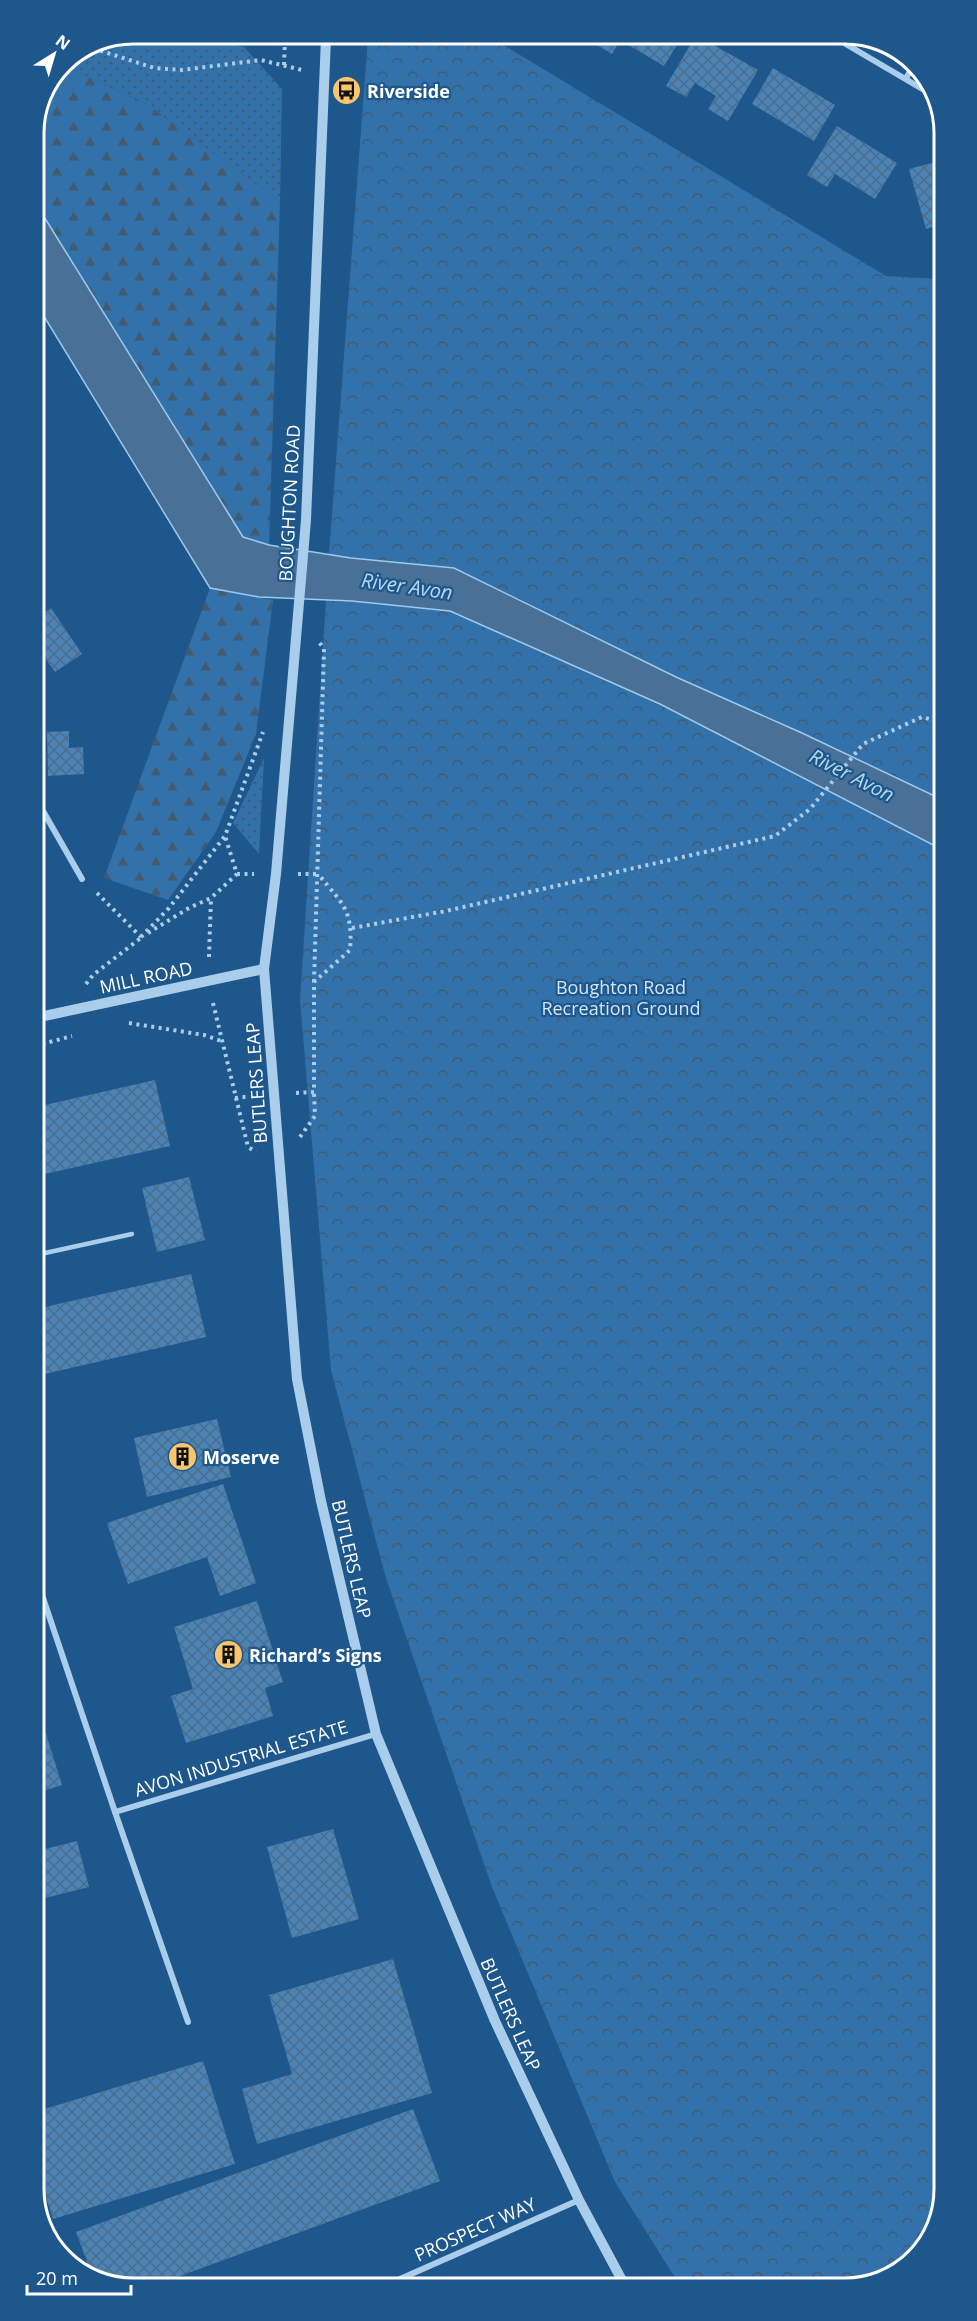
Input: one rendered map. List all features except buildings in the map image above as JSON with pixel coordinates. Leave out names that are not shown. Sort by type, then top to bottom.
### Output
[{"type":"street","name":"BOUGHTON ROAD","points":[[264,969],[276,874],[306,520],[326,44]]},
{"type":"street","points":[[846,44],[921,88]]},
{"type":"street","points":[[906,78],[909,72]]},
{"type":"street","points":[[44,813],[82,879]]},
{"type":"street","name":"MILL ROAD","points":[[44,1016],[264,969]]},
{"type":"street","name":"BUTLERS LEAP","points":[[264,969],[297,1379],[321,1501],[376,1734],[495,2021],[579,2200],[621,2278]]},
{"type":"street","name":"AVON INDUSTRIAL ESTATE","points":[[44,1601],[188,2022]]},
{"type":"street","name":"AVON INDUSTRIAL ESTATE","points":[[115,1812],[376,1734]]},
{"type":"street","name":"PROSPECT WAY","points":[[404,2277],[579,2200]]},
{"type":"lane","points":[[44,1253],[132,1234]]},
{"type":"path","points":[[284,65],[285,44]]},
{"type":"path","points":[[99,50],[154,68],[182,70],[261,60],[324,76]]},
{"type":"path","points":[[274,1094],[314,1092],[314,982],[324,649]]},
{"type":"path","points":[[352,927],[446,911],[775,836],[810,809],[863,744],[922,717],[934,720]]},
{"type":"path","points":[[141,937],[169,908],[225,836],[256,756]]},
{"type":"path","points":[[93,975],[141,937],[189,908],[211,898],[237,874],[225,836]]},
{"type":"path","points":[[314,982],[350,950],[352,927],[349,912],[318,874]]},
{"type":"path","points":[[82,879],[141,937]]},
{"type":"path","points":[[126,1023],[204,1035],[222,1041],[248,1147]]},
{"type":"green space","points":[[230,44],[244,47],[282,89],[280,201],[146,104],[84,75],[84,58],[115,45]]},
{"type":"green space","name":"Boughton Road Recreation Ground","points":[[368,44],[502,44],[886,276],[934,279],[934,2188],[929,2217],[915,2243],[899,2259],[873,2273],[844,2278],[675,2278],[615,2182],[492,1887],[385,1575],[331,1370],[300,1000],[329,554]]},
{"type":"green space","points":[[84,75],[146,104],[280,201],[269,545],[243,537],[44,217],[44,127],[47,109],[58,84],[84,84]]},
{"type":"green space","points":[[210,588],[273,600],[256,734],[216,832],[168,900],[104,878]]},
{"type":"green space","points":[[264,758],[259,854],[233,823]]},
{"type":"water","name":"River Avon","points":[[44,217],[243,537],[269,545],[351,558],[454,568],[676,677],[934,796],[934,845],[660,704],[450,611],[352,601],[259,597],[210,588],[44,316]]},
{"type":"place","name":"Riverside","points":[[346,91]]},
{"type":"place","name":"Moserve","points":[[182,1457]]},
{"type":"place","name":"Richard’s Signs","points":[[228,1655]]}]
